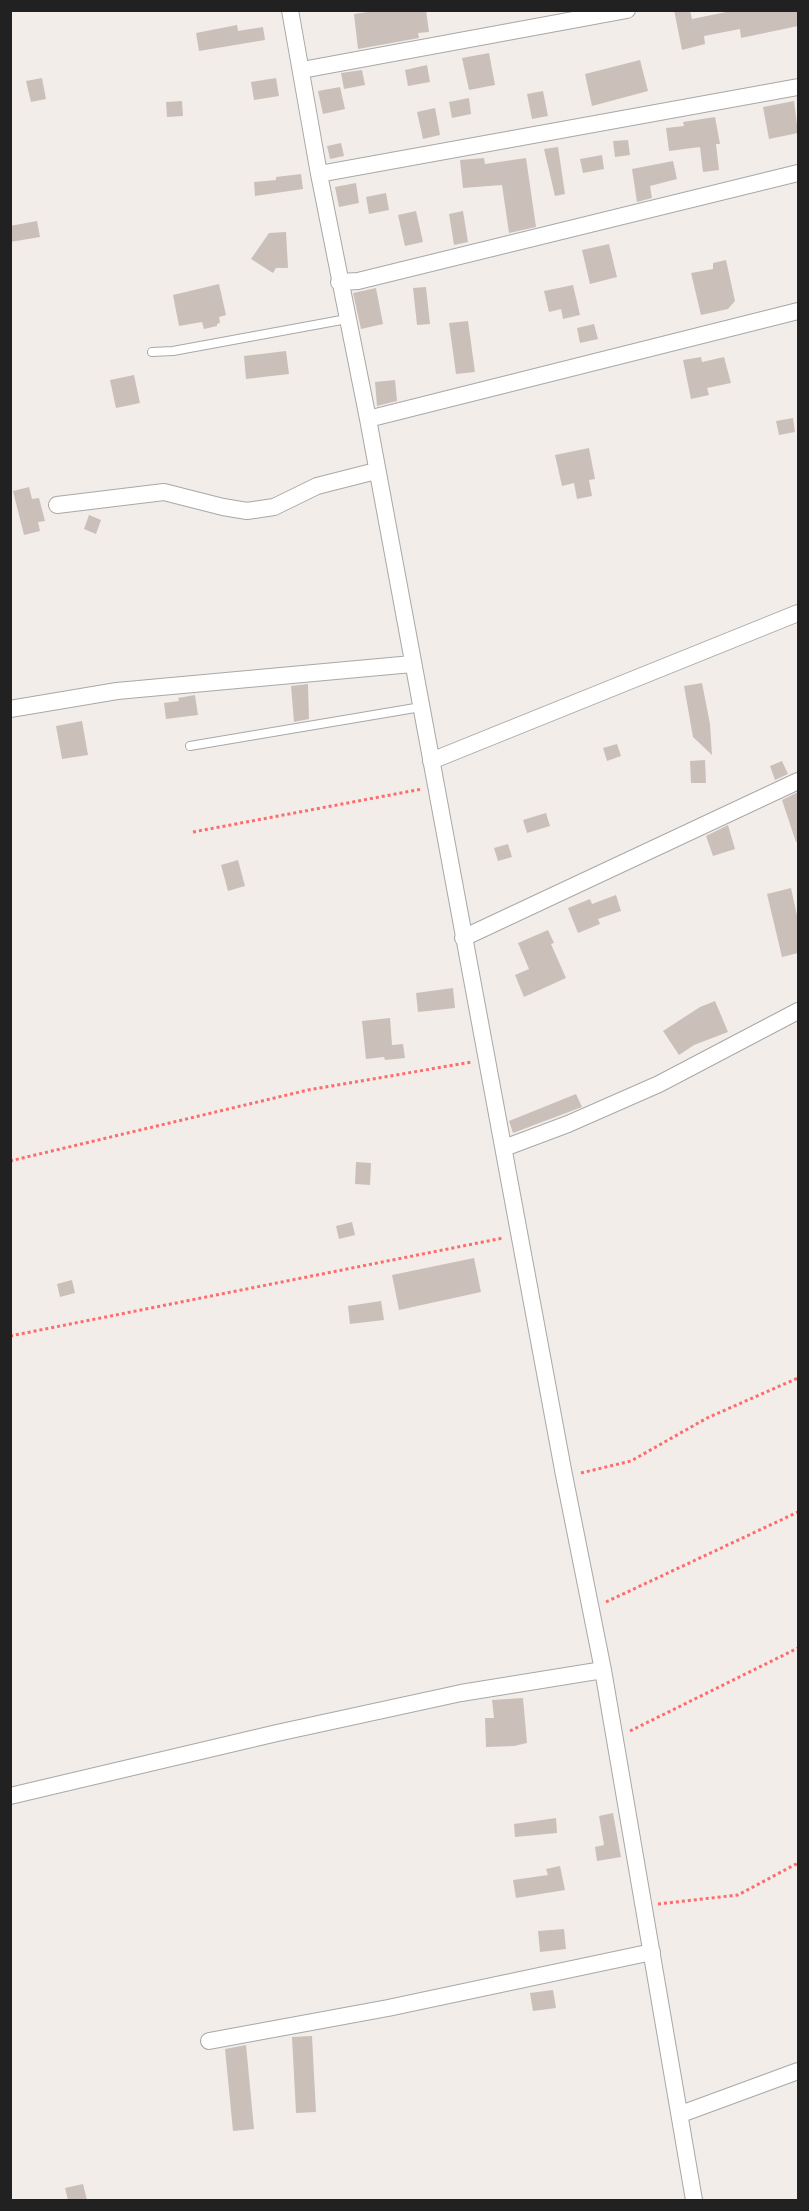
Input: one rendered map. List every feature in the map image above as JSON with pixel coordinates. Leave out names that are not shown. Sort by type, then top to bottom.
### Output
[{"type":"street","points":[[290,10],[339,282],[368,419],[463,938],[603,1670],[694,2200]]},
{"type":"street","points":[[302,70],[627,10]]},
{"type":"street","points":[[319,174],[798,87]]},
{"type":"street","points":[[339,282],[358,281],[798,173]]},
{"type":"street","points":[[368,419],[798,311]]},
{"type":"street","points":[[57,505],[164,492],[247,511],[274,507],[317,486],[376,471]]},
{"type":"street","points":[[431,761],[798,613]]},
{"type":"street","points":[[10,709],[117,691],[412,664]]},
{"type":"street","points":[[463,938],[798,781]]},
{"type":"street","points":[[504,1148],[568,1124],[660,1084],[798,1011]]},
{"type":"street","points":[[10,1796],[277,1732],[450,1695],[603,1670]]},
{"type":"street","points":[[209,2041],[388,2008],[652,1952]]},
{"type":"street","points":[[681,2114],[798,2071]]},
{"type":"lane","points":[[152,352],[172,351],[347,319]]},
{"type":"lane","points":[[190,746],[420,707]]},
{"type":"path","points":[[194,832],[435,786]]},
{"type":"path","points":[[10,1161],[308,1090],[487,1059]]},
{"type":"path","points":[[10,1336],[519,1234]]},
{"type":"path","points":[[564,1475],[588,1472],[630,1461],[706,1418],[798,1378]]},
{"type":"path","points":[[591,1609],[798,1512]]},
{"type":"path","points":[[615,1738],[798,1648]]},
{"type":"path","points":[[644,1906],[738,1894],[798,1863]]},
{"type":"building","points":[[381,10],[426,10],[429,32],[418,33],[419,38],[358,49],[354,14]]},
{"type":"building","points":[[674,10],[690,10],[692,19],[736,10],[798,10],[798,26],[741,38],[740,29],[704,36],[705,44],[682,50]]},
{"type":"building","points":[[237,25],[238,31],[263,27],[265,40],[199,51],[196,33]]},
{"type":"building","points":[[489,53],[495,85],[469,90],[462,58]]},
{"type":"building","points":[[640,60],[648,91],[592,106],[585,74]]},
{"type":"building","points":[[427,65],[430,82],[408,86],[405,70]]},
{"type":"building","points":[[362,70],[365,85],[344,89],[341,73]]},
{"type":"building","points":[[42,78],[46,99],[31,102],[26,81]]},
{"type":"building","points":[[276,78],[279,96],[254,100],[251,82]]},
{"type":"building","points":[[340,87],[345,109],[323,114],[318,91]]},
{"type":"building","points":[[543,91],[548,116],[532,119],[527,94]]},
{"type":"building","points":[[469,98],[471,114],[452,118],[449,102]]},
{"type":"building","points":[[182,101],[183,116],[167,117],[166,102]]},
{"type":"building","points":[[794,101],[798,133],[769,139],[763,107]]},
{"type":"building","points":[[435,108],[440,135],[423,139],[417,112]]},
{"type":"building","points":[[715,117],[720,144],[716,144],[719,170],[703,172],[700,147],[669,151],[666,128],[684,126],[683,122]]},
{"type":"building","points":[[628,140],[630,155],[615,157],[613,141]]},
{"type":"building","points":[[341,143],[344,156],[330,159],[327,146]]},
{"type":"building","points":[[558,147],[565,194],[555,196],[544,149]]},
{"type":"building","points":[[602,155],[604,169],[583,173],[580,159]]},
{"type":"building","points":[[484,158],[485,164],[526,158],[536,227],[509,233],[502,185],[463,188],[460,160]]},
{"type":"building","points":[[673,161],[677,179],[650,186],[652,198],[637,202],[632,169]]},
{"type":"building","points":[[301,174],[303,189],[255,196],[254,182]]},
{"type":"building","points":[[356,183],[359,203],[339,207],[335,187]]},
{"type":"building","points":[[386,193],[389,210],[369,214],[366,197]]},
{"type":"building","points":[[416,211],[423,242],[405,246],[398,215]]},
{"type":"building","points":[[463,211],[468,242],[454,245],[449,214]]},
{"type":"building","points":[[37,221],[40,237],[10,242],[10,226]]},
{"type":"building","points":[[286,232],[288,268],[276,268],[273,273],[251,259],[269,233]]},
{"type":"building","points":[[609,244],[617,277],[590,284],[582,250]]},
{"type":"building","points":[[726,260],[735,301],[728,309],[701,315],[691,273],[713,269],[713,263]]},
{"type":"building","points":[[219,284],[226,315],[219,317],[220,323],[204,329],[202,322],[179,326],[173,295]]},
{"type":"building","points":[[573,285],[580,315],[563,319],[561,309],[549,312],[544,291]]},
{"type":"building","points":[[426,287],[430,324],[417,325],[413,288]]},
{"type":"building","points":[[376,288],[383,324],[361,329],[353,293]]},
{"type":"building","points":[[468,321],[475,372],[456,374],[449,323]]},
{"type":"building","points":[[594,324],[598,339],[580,343],[577,328]]},
{"type":"building","points":[[286,351],[289,374],[246,379],[244,356]]},
{"type":"building","points":[[701,357],[702,362],[724,357],[731,383],[707,388],[709,395],[691,399],[683,360]]},
{"type":"building","points":[[134,375],[140,403],[116,408],[110,380]]},
{"type":"building","points":[[395,380],[397,401],[377,406],[375,382]]},
{"type":"building","points":[[793,418],[795,432],[779,435],[776,421]]},
{"type":"building","points":[[589,448],[595,479],[589,480],[592,496],[577,499],[574,483],[562,486],[555,455]]},
{"type":"building","points":[[29,487],[32,499],[39,498],[45,521],[38,522],[40,531],[24,535],[13,491]]},
{"type":"building","points":[[89,515],[101,520],[96,534],[84,529]]},
{"type":"building","points":[[702,683],[710,724],[712,755],[693,737],[684,686]]},
{"type":"building","points":[[308,684],[309,719],[294,722],[291,686]]},
{"type":"building","points":[[195,695],[198,715],[166,719],[164,703],[179,701],[178,698]]},
{"type":"building","points":[[82,721],[88,755],[62,759],[56,726]]},
{"type":"building","points":[[617,744],[621,756],[607,761],[603,748]]},
{"type":"building","points":[[705,760],[706,783],[691,783],[690,761]]},
{"type":"building","points":[[782,761],[788,774],[775,780],[770,766]]},
{"type":"building","points":[[798,792],[798,841],[796,842],[782,800]]},
{"type":"building","points":[[546,813],[550,826],[527,833],[523,820]]},
{"type":"building","points":[[728,825],[735,849],[713,856],[706,836]]},
{"type":"building","points":[[508,844],[512,857],[498,861],[494,848]]},
{"type":"building","points":[[238,860],[245,886],[228,891],[221,865]]},
{"type":"building","points":[[791,888],[798,920],[798,953],[782,957],[767,894]]},
{"type":"building","points":[[616,895],[621,911],[598,919],[600,924],[578,933],[568,908],[590,899],[592,904]]},
{"type":"building","points":[[548,930],[554,943],[551,944],[566,978],[524,997],[515,975],[529,969],[518,943]]},
{"type":"building","points":[[453,988],[455,1008],[418,1012],[416,993]]},
{"type":"building","points":[[715,1001],[728,1032],[694,1045],[679,1055],[663,1031],[700,1007]]},
{"type":"building","points":[[390,1018],[392,1045],[403,1044],[405,1058],[366,1059],[362,1021]]},
{"type":"building","points":[[576,1094],[582,1107],[513,1133],[509,1121]]},
{"type":"building","points":[[356,1162],[371,1163],[370,1185],[355,1184]]},
{"type":"building","points":[[352,1222],[355,1235],[339,1239],[336,1226]]},
{"type":"building","points":[[474,1258],[481,1292],[399,1310],[392,1275]]},
{"type":"building","points":[[72,1280],[75,1293],[60,1297],[57,1284]]},
{"type":"building","points":[[381,1301],[384,1320],[350,1324],[348,1306]]},
{"type":"building","points":[[523,1698],[527,1743],[486,1747],[485,1718],[494,1718],[492,1700]]},
{"type":"building","points":[[613,1813],[621,1857],[597,1861],[595,1847],[604,1845],[599,1816]]},
{"type":"building","points":[[556,1818],[557,1833],[515,1837],[514,1824]]},
{"type":"building","points":[[560,1866],[565,1890],[516,1898],[513,1880],[548,1875],[546,1869]]},
{"type":"building","points":[[564,1929],[566,1949],[540,1952],[538,1931]]},
{"type":"building","points":[[553,1990],[556,2008],[533,2011],[530,1993]]},
{"type":"building","points":[[312,2036],[316,2112],[296,2113],[292,2037]]},
{"type":"building","points":[[246,2045],[254,2129],[233,2131],[225,2049]]},
{"type":"building","points":[[83,2184],[87,2200],[68,2200],[65,2188]]}]
